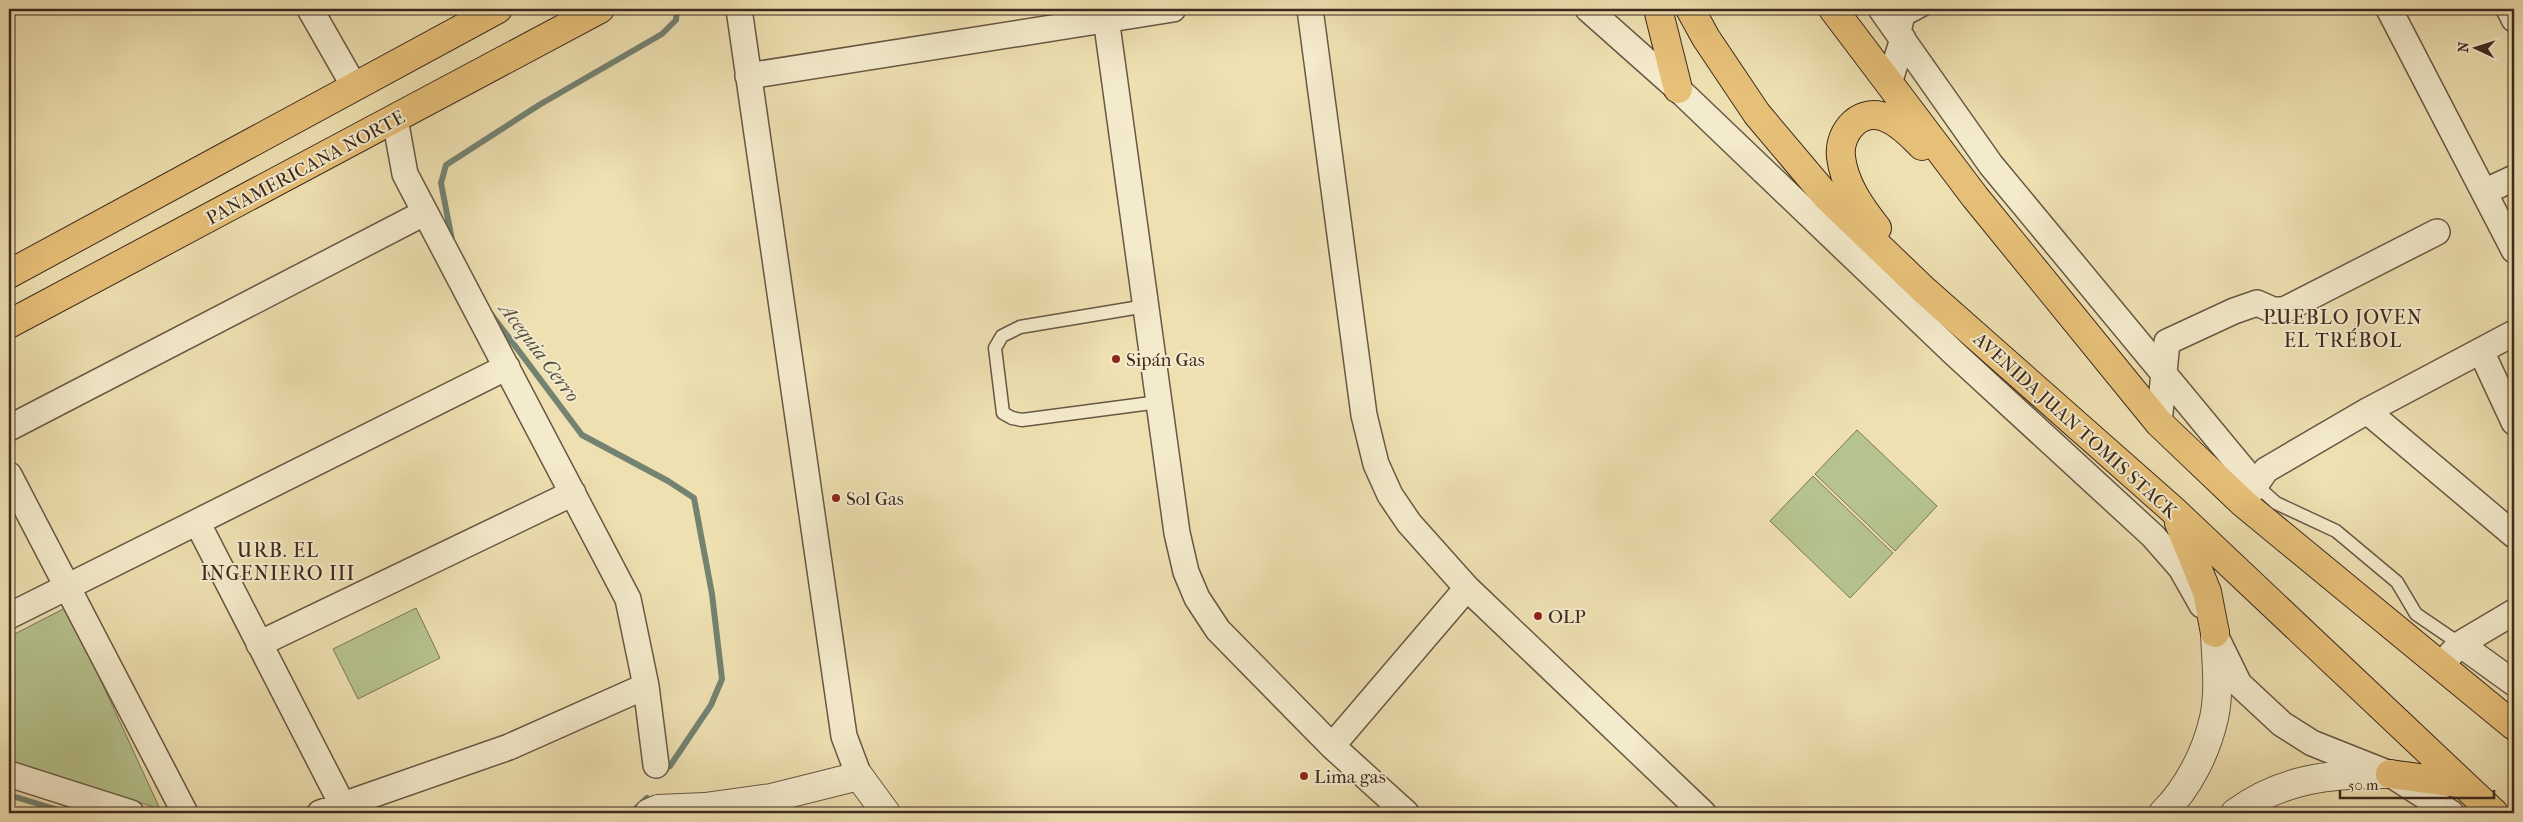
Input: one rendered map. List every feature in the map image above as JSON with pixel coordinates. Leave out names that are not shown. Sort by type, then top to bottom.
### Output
[{"type":"main road","points":[[9,274],[498,9]]},
{"type":"main road","name":"PANAMERICANA NORTE","points":[[9,324],[600,9]]},
{"type":"main road","points":[[1658,9],[1678,89]]},
{"type":"main road","name":"AVENIDA JUAN TOMIS STACK","points":[[1690,9],[1706,38],[1757,114],[1827,197],[1924,290],[2173,510],[2386,714],[2494,813]]},
{"type":"main road","points":[[1833,9],[1975,197],[2159,423],[2250,494],[2440,666],[2514,726]]},
{"type":"main road","points":[[1924,290],[1860,205],[1847,180],[1841,158],[1841,142],[1847,128],[1860,118],[1872,116],[1889,118],[1906,130],[1975,197]]},
{"type":"main road","points":[[2173,510],[2195,559],[2207,592],[2215,633]]},
{"type":"main road","points":[[2390,774],[2463,784]]},
{"type":"street","points":[[310,9],[354,86]]},
{"type":"street","points":[[739,9],[844,736],[858,776],[886,813]]},
{"type":"street","points":[[748,76],[1106,18],[1173,9]]},
{"type":"street","points":[[1310,9],[1364,415],[1371,444],[1390,495],[1409,523],[1467,588],[1704,813]]},
{"type":"street","name":"AVENIDA JUAN TOMIS STACK","points":[[1588,9],[1678,89],[1955,354],[2153,536],[2180,568],[2198,595],[2239,684],[2282,724],[2312,744],[2390,774],[2451,813]]},
{"type":"street","points":[[1881,9],[1906,19],[1991,165],[2164,375],[2250,494],[2266,470],[2367,412],[2514,333]]},
{"type":"street","points":[[2390,9],[2514,250]]},
{"type":"street","points":[[2509,9],[2514,19]]},
{"type":"street","points":[[1106,18],[1177,532],[1186,572],[1197,598],[1218,630],[1332,746],[1406,813]]},
{"type":"street","points":[[1889,83],[1906,19]]},
{"type":"street","points":[[395,119],[405,174],[628,599],[646,686],[656,765]]},
{"type":"street","points":[[2484,192],[2514,178]]},
{"type":"street","points":[[9,428],[424,213]]},
{"type":"street","points":[[2159,423],[2167,342],[2234,311],[2256,303],[2273,310],[2284,310],[2437,232]]},
{"type":"street","points":[[2481,352],[2514,422]]},
{"type":"street","points":[[9,616],[507,367]]},
{"type":"street","points":[[2367,412],[2514,535]]},
{"type":"street","points":[[9,475],[185,813]]},
{"type":"street","points":[[259,644],[573,493]]},
{"type":"street","points":[[197,522],[259,644],[331,810],[509,746],[646,686]]},
{"type":"street","points":[[1332,746],[1467,588]]},
{"type":"street","points":[[2440,666],[2460,644],[2514,612]]},
{"type":"street","points":[[2163,813],[2190,777],[2205,748],[2215,717],[2217,684],[2215,633]]},
{"type":"street","points":[[2460,644],[2514,684]]},
{"type":"street","points":[[2235,813],[2278,789],[2310,778],[2346,773],[2390,774]]},
{"type":"street","points":[[9,774],[131,813]]},
{"type":"street","points":[[648,813],[658,809],[705,807],[771,798],[858,776]]},
{"type":"lane","points":[[1906,19],[1926,9]]},
{"type":"lane","points":[[1146,306],[1020,327],[1002,336],[995,348],[1003,413],[1012,418],[1022,420],[1159,402]]},
{"type":"lane","points":[[2250,494],[2276,503],[2336,531],[2396,582],[2416,614],[2460,644]]},
{"type":"green space","points":[[1857,430],[1937,506],[1895,551],[1815,474]]},
{"type":"green space","points":[[1813,476],[1893,553],[1850,598],[1770,521]]},
{"type":"green space","points":[[67,607],[160,809],[9,761],[9,637]]},
{"type":"green space","points":[[416,608],[440,658],[358,699],[333,649]]},
{"type":"waterway","name":"Acequia Cerro","points":[[452,240],[441,183],[446,165],[539,105],[662,34],[676,20],[677,9]]},
{"type":"waterway","name":"Acequia Cerro","points":[[491,314],[582,435],[668,481],[694,498],[712,594],[722,679],[711,705],[670,766]]},
{"type":"waterway","points":[[9,795],[68,813]]},
{"type":"waterway","name":"Acequia Cerro","points":[[631,813],[647,798]]},
{"type":"place","name":"Sipán Gas","points":[[1116,359]]},
{"type":"place","name":"Sol Gas","points":[[836,498]]},
{"type":"place","name":"OLP","points":[[1538,616]]},
{"type":"place","name":"Lima gas","points":[[1304,776]]},
{"type":"district","name":"PUEBLO JOVEN EL TRÉBOL","points":[[2343,328]]},
{"type":"district","name":"URB. EL INGENIERO III","points":[[278,562]]}]
